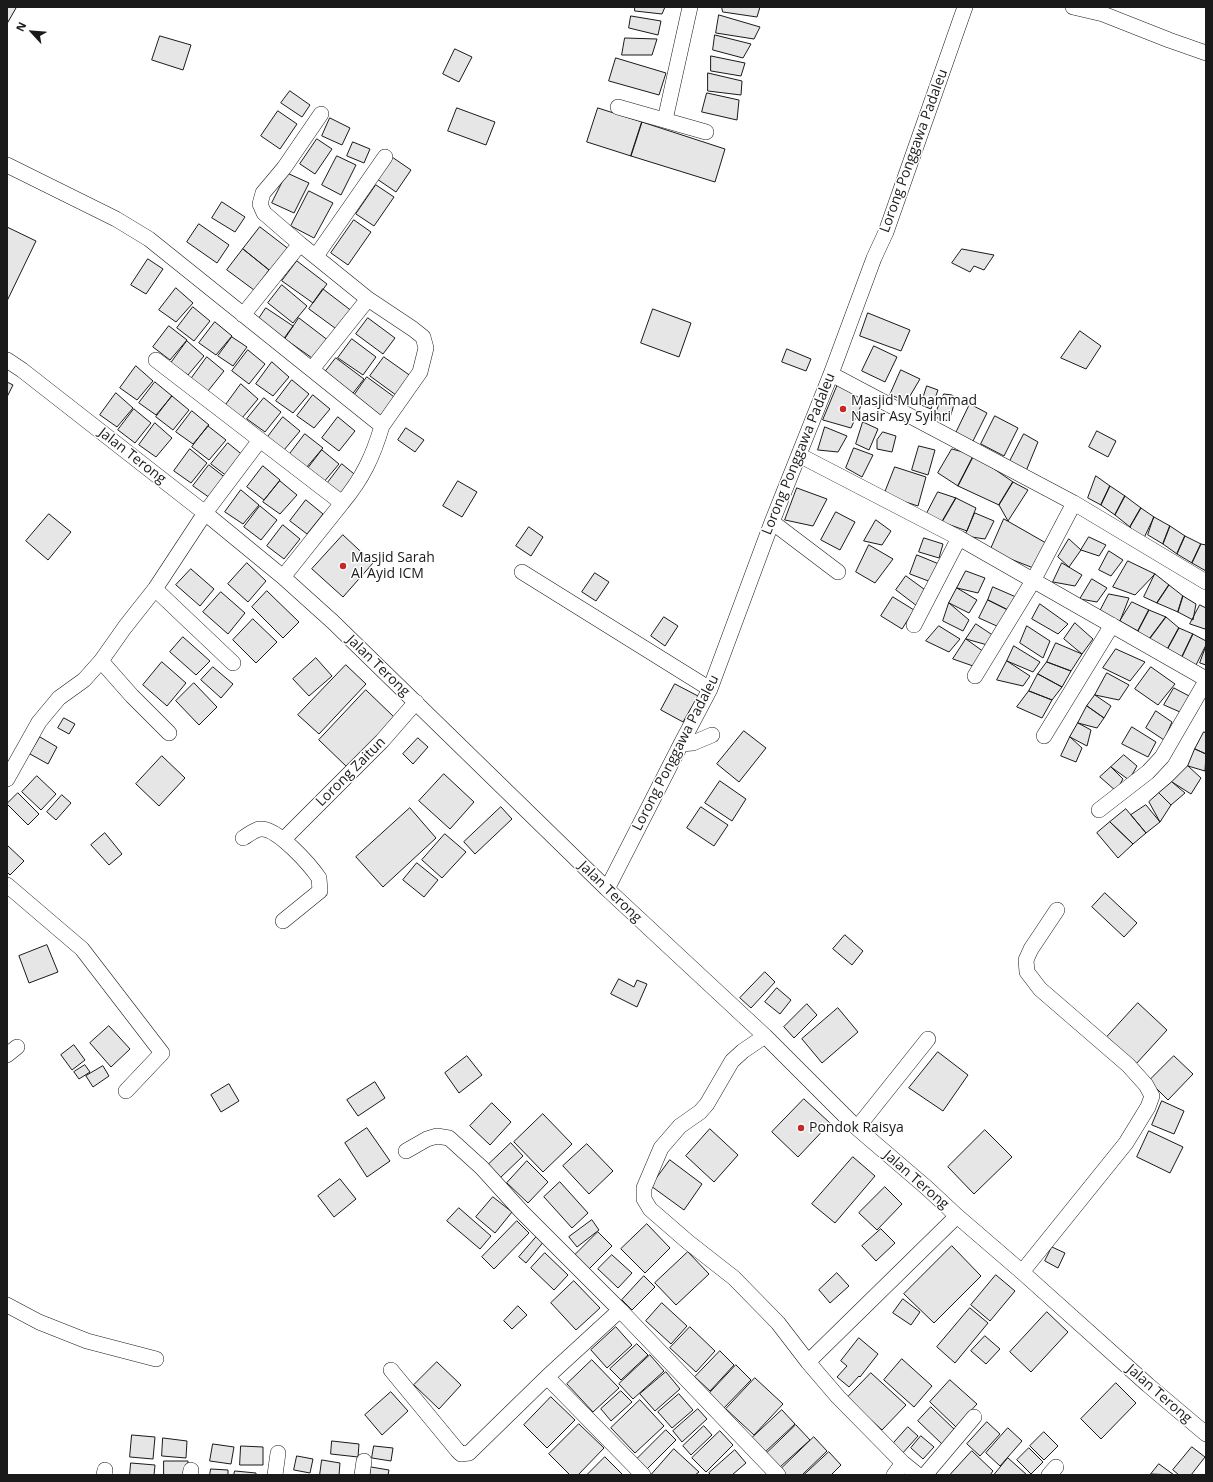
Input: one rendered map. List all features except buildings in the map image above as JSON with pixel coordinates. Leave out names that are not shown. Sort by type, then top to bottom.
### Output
[{"type":"street","points":[[665,120],[690,7]]},
{"type":"street","name":"Lorong Ponggawa Padaleu","points":[[607,889],[710,690],[772,522],[831,374],[874,258],[886,232],[965,7]]},
{"type":"street","points":[[1073,7],[1104,14],[1206,53]]},
{"type":"street","points":[[618,107],[706,132]]},
{"type":"street","points":[[283,577],[355,488],[367,468],[375,450],[382,426],[420,372],[426,348],[423,338],[413,329],[368,299],[264,213],[260,204],[263,193],[284,168],[321,114]]},
{"type":"street","points":[[316,256],[385,157]]},
{"type":"street","points":[[7,165],[116,219],[149,239],[382,426]]},
{"type":"street","points":[[243,315],[300,244]]},
{"type":"street","points":[[312,369],[368,299]]},
{"type":"street","name":"Jalan Terong","points":[[7,360],[205,513],[283,577],[333,622],[607,889],[765,1036],[857,1128],[927,1188],[1148,1385],[1206,1434]]},
{"type":"street","points":[[156,360],[342,503]]},
{"type":"street","points":[[831,374],[1074,503],[1206,582]]},
{"type":"street","points":[[7,779],[39,722],[59,698],[84,680],[101,661],[125,627],[155,589],[205,513],[260,440]]},
{"type":"street","points":[[799,455],[959,538],[1033,582],[1112,625],[1206,680],[1162,757],[1148,772],[1099,810]]},
{"type":"street","points":[[975,676],[1033,582],[1074,503]]},
{"type":"street","points":[[772,522],[838,572]]},
{"type":"street","points":[[914,625],[959,538]]},
{"type":"street","points":[[522,572],[710,690]]},
{"type":"street","points":[[155,589],[233,663]]},
{"type":"street","points":[[1044,736],[1112,625]]},
{"type":"street","points":[[101,661],[132,696],[169,733]]},
{"type":"street","name":"Lorong Zaitun","points":[[284,839],[382,741],[416,702]]},
{"type":"street","points":[[681,744],[694,743],[712,736]]},
{"type":"street","points":[[243,838],[259,829],[270,832],[284,839],[319,878],[320,891],[283,921]]},
{"type":"street","points":[[7,885],[82,949],[162,1054],[126,1091]]},
{"type":"street","points":[[1022,1272],[1126,1144],[1148,1107],[1152,1096],[1146,1084],[1128,1064],[1040,989],[1027,972],[1026,960],[1031,948],[1057,910]]},
{"type":"street","points":[[765,1036],[742,1051],[732,1061],[707,1104],[700,1112],[680,1126],[662,1148],[644,1188],[644,1199],[650,1209],[677,1233],[734,1278],[778,1323],[808,1362],[838,1397],[903,1463],[918,1475]]},
{"type":"street","points":[[857,1128],[928,1039]]},
{"type":"street","points":[[406,1151],[437,1136],[449,1138],[482,1168],[522,1212],[620,1310],[778,1475]]},
{"type":"street","points":[[808,1362],[957,1216]]},
{"type":"street","points":[[7,1305],[39,1322],[87,1341],[156,1359]]},
{"type":"street","points":[[391,1370],[457,1450],[461,1454],[469,1454],[547,1377],[620,1310]]},
{"type":"street","points":[[547,1377],[643,1475]]},
{"type":"street","points":[[925,1475],[974,1417]]},
{"type":"street","points":[[275,1475],[278,1453]]},
{"type":"street","points":[[894,1475],[903,1463]]},
{"type":"place","name":"Masjid Muhammad Nasir Asy Syihri","points":[[843,409]]},
{"type":"place","name":"Masjid Sarah Al Ayid ICM","points":[[343,566]]},
{"type":"place","name":"Pondok Raisya","points":[[801,1128]]}]
